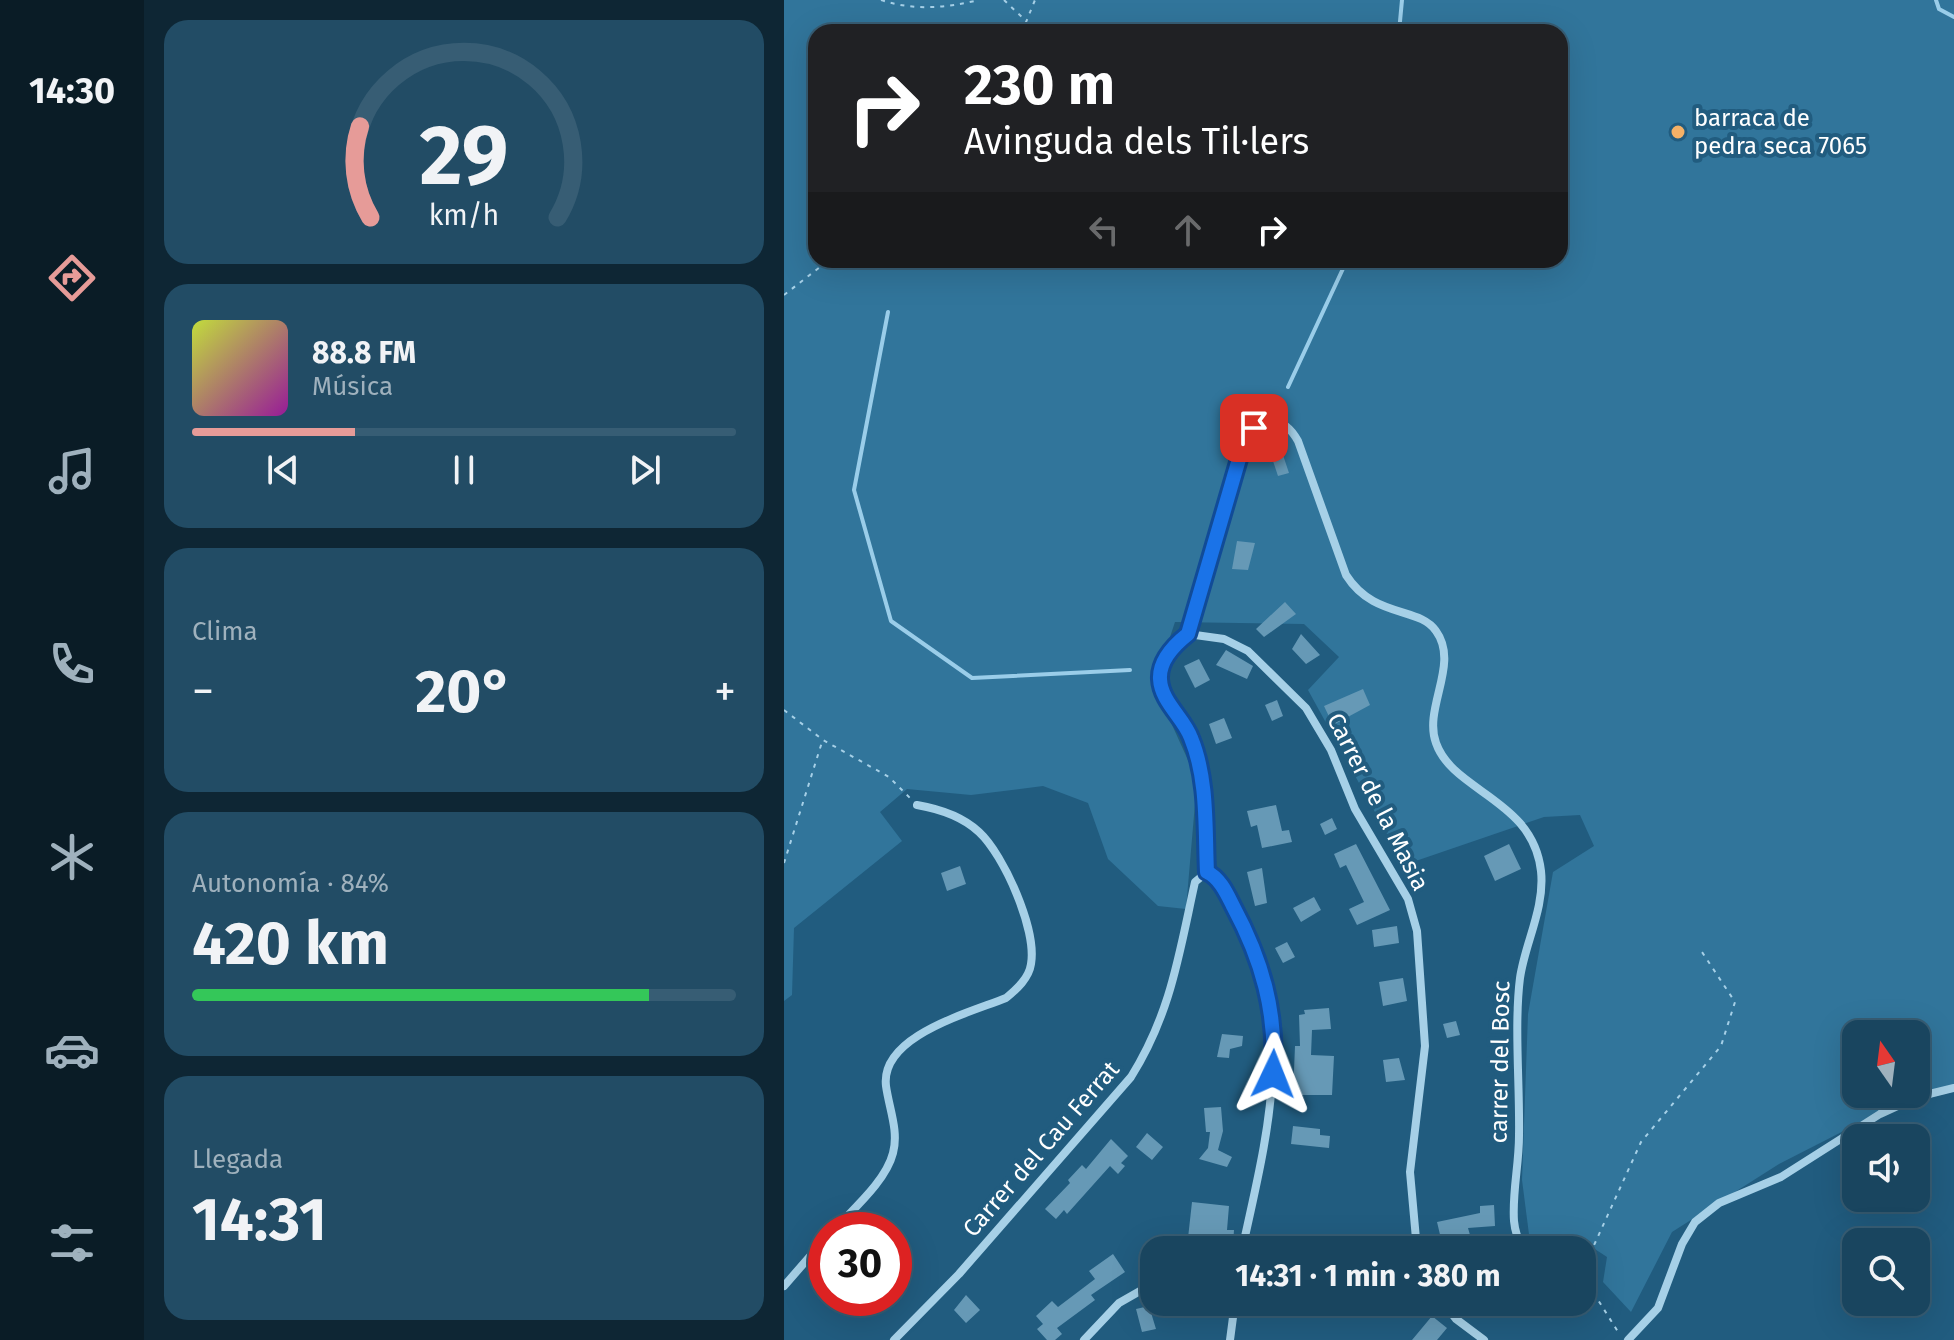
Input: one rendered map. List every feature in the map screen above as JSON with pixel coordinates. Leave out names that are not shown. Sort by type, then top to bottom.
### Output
[{"type":"street","name":"carrer del Bosc","points":[[1188,634],[1246,439],[1254,428],[1267,420],[1279,420],[1290,426],[1298,441],[1346,575],[1354,587],[1381,607],[1422,620],[1440,636],[1443,663],[1433,729],[1440,753],[1513,815],[1532,840],[1538,857],[1540,898],[1520,979],[1516,1236]]},
{"type":"street","points":[[1188,634],[1167,656],[1161,669],[1160,683],[1192,739],[1205,816],[1207,872],[1214,875],[1229,899],[1256,951],[1271,1007],[1275,1042],[1271,1106],[1245,1236]]},
{"type":"street","name":"Carrer de la Masia","points":[[1188,634],[1224,639],[1248,651],[1306,708],[1331,750],[1355,809],[1408,899],[1417,931],[1425,1046],[1410,1172],[1416,1236]]},
{"type":"street","points":[[849,1212],[890,1163],[895,1139],[886,1083],[896,1053],[910,1039],[1006,998],[1017,990],[1031,966],[1030,938],[1024,917],[1000,861],[986,840],[973,827],[942,809],[917,805]]},
{"type":"street","name":"Carrer del Cau Ferrat","points":[[894,1340],[959,1274],[1131,1077],[1154,1041],[1178,962],[1195,882],[1207,872]]},
{"type":"street","points":[[1625,1340],[1658,1308],[1682,1244],[1695,1222],[1719,1203],[1781,1177],[1880,1114],[1917,1097],[1954,1088]]},
{"type":"street","points":[[784,1286],[808,1259]]},
{"type":"street","points":[[1084,1340],[1119,1303],[1140,1291]]},
{"type":"street","points":[[1230,1340],[1233,1316]]},
{"type":"street","points":[[1454,1316],[1484,1340]]},
{"type":"path","points":[[881,0],[898,5],[943,8],[979,0]]},
{"type":"path","points":[[1004,0],[1026,21]]},
{"type":"path","points":[[1025,24],[1035,0]]},
{"type":"path","points":[[784,295],[819,268]]},
{"type":"path","points":[[784,710],[823,740],[889,777],[917,805]]},
{"type":"path","points":[[784,863],[823,740]]},
{"type":"path","points":[[1596,1239],[1641,1142],[1721,1046],[1735,1002],[1702,952]]},
{"type":"path","points":[[1596,1296],[1625,1340]]},
{"type":"shaded area","points":[[784,0],[1954,0],[1954,1086],[1930,1091],[1930,1020],[1842,1020],[1842,1108],[1889,1108],[1857,1124],[1842,1124],[1842,1132],[1779,1164],[1672,1232],[1631,1312],[1603,1282],[1607,1257],[1596,1250],[1596,1236],[1529,1236],[1522,1180],[1528,1014],[1553,872],[1594,846],[1580,815],[1544,817],[1404,865],[1308,690],[1339,657],[1304,624],[1175,622],[1154,685],[1197,780],[1186,909],[1158,906],[1108,859],[1088,803],[1043,786],[971,795],[907,789],[880,812],[902,841],[794,928],[792,995],[784,1001]]},
{"type":"building","points":[[1279,443],[1289,473],[1278,476],[1268,446]]},
{"type":"building","points":[[1237,541],[1255,543],[1248,570],[1232,569]]},
{"type":"building","points":[[1285,602],[1296,614],[1264,637],[1256,629]]},
{"type":"building","points":[[1301,634],[1320,655],[1306,664],[1292,649]]},
{"type":"building","points":[[1226,650],[1253,666],[1247,679],[1216,665]]},
{"type":"building","points":[[1199,659],[1210,680],[1195,688],[1184,666]]},
{"type":"building","points":[[1363,689],[1370,705],[1333,725],[1324,706]]},
{"type":"building","points":[[1277,700],[1283,716],[1272,721],[1265,705]]},
{"type":"building","points":[[1224,718],[1232,738],[1216,744],[1209,724]]},
{"type":"building","points":[[1276,805],[1282,831],[1289,830],[1292,842],[1262,848],[1257,825],[1251,827],[1247,811]]},
{"type":"building","points":[[1332,818],[1337,829],[1325,835],[1320,824]]},
{"type":"building","points":[[1356,844],[1390,910],[1357,925],[1349,909],[1364,902],[1346,865],[1340,868],[1334,854]]},
{"type":"building","points":[[1509,844],[1521,869],[1495,881],[1484,856]]},
{"type":"building","points":[[960,866],[966,884],[947,891],[941,873]]},
{"type":"building","points":[[1262,868],[1267,903],[1255,906],[1247,872]]},
{"type":"building","points":[[1314,897],[1321,910],[1301,922],[1293,908]]},
{"type":"building","points":[[1397,926],[1399,943],[1374,947],[1372,930]]},
{"type":"building","points":[[1287,942],[1295,957],[1283,963],[1275,948]]},
{"type":"building","points":[[1403,978],[1407,1001],[1383,1006],[1379,982]]},
{"type":"building","points":[[1329,1008],[1331,1029],[1312,1030],[1311,1055],[1334,1056],[1332,1095],[1293,1095],[1295,1046],[1300,1046],[1299,1015],[1305,1014],[1304,1010]]},
{"type":"building","points":[[1456,1021],[1460,1035],[1447,1038],[1443,1024]]},
{"type":"building","points":[[1222,1034],[1243,1036],[1242,1046],[1230,1049],[1229,1058],[1217,1057]]},
{"type":"building","points":[[1399,1058],[1405,1080],[1386,1082],[1383,1060]]},
{"type":"building","points":[[1221,1107],[1223,1131],[1218,1150],[1232,1157],[1227,1167],[1199,1159],[1208,1148],[1210,1132],[1206,1132],[1204,1108]]},
{"type":"building","points":[[1293,1126],[1320,1129],[1320,1135],[1330,1136],[1329,1148],[1291,1144]]},
{"type":"building","points":[[1147,1133],[1163,1147],[1152,1160],[1136,1147]]},
{"type":"building","points":[[1111,1139],[1128,1156],[1121,1163],[1125,1166],[1118,1174],[1110,1166],[1067,1214],[1064,1210],[1056,1219],[1045,1209],[1070,1183],[1068,1180],[1082,1165],[1086,1169]]},
{"type":"building","points":[[1192,1202],[1229,1206],[1227,1230],[1234,1230],[1234,1236],[1188,1236]]},
{"type":"building","points":[[1494,1205],[1495,1226],[1468,1228],[1470,1235],[1466,1236],[1440,1236],[1437,1222],[1480,1213],[1480,1206]]},
{"type":"building","points":[[1113,1254],[1125,1272],[1091,1295],[1095,1300],[1057,1328],[1062,1334],[1055,1340],[1047,1340],[1037,1329],[1043,1324],[1036,1316],[1052,1301],[1058,1307],[1095,1279],[1089,1271]]},
{"type":"building","points":[[966,1295],[980,1310],[966,1323],[954,1310]]},
{"type":"building","points":[[1140,1308],[1140,1316],[1152,1316],[1156,1329],[1142,1332],[1136,1309]]},
{"type":"building","points":[[1432,1316],[1447,1328],[1437,1340],[1412,1340]]},
{"type":"waterway","points":[[1400,24],[1402,0]]},
{"type":"waterway","points":[[1936,0],[1939,9],[1954,17]]},
{"type":"waterway","points":[[1288,387],[1343,268]]},
{"type":"waterway","points":[[888,312],[854,490],[891,621],[972,678],[1130,670]]},
{"type":"place","name":"barraca de pedra seca 7065","points":[[1678,132]]},
{"type":"route","points":[[1254,428],[1246,439],[1239,459],[1188,634],[1176,643],[1167,656],[1161,669],[1160,683],[1165,698],[1192,739],[1205,816],[1207,872],[1214,875],[1229,899],[1263,970],[1275,1042],[1273,1074]]}]
